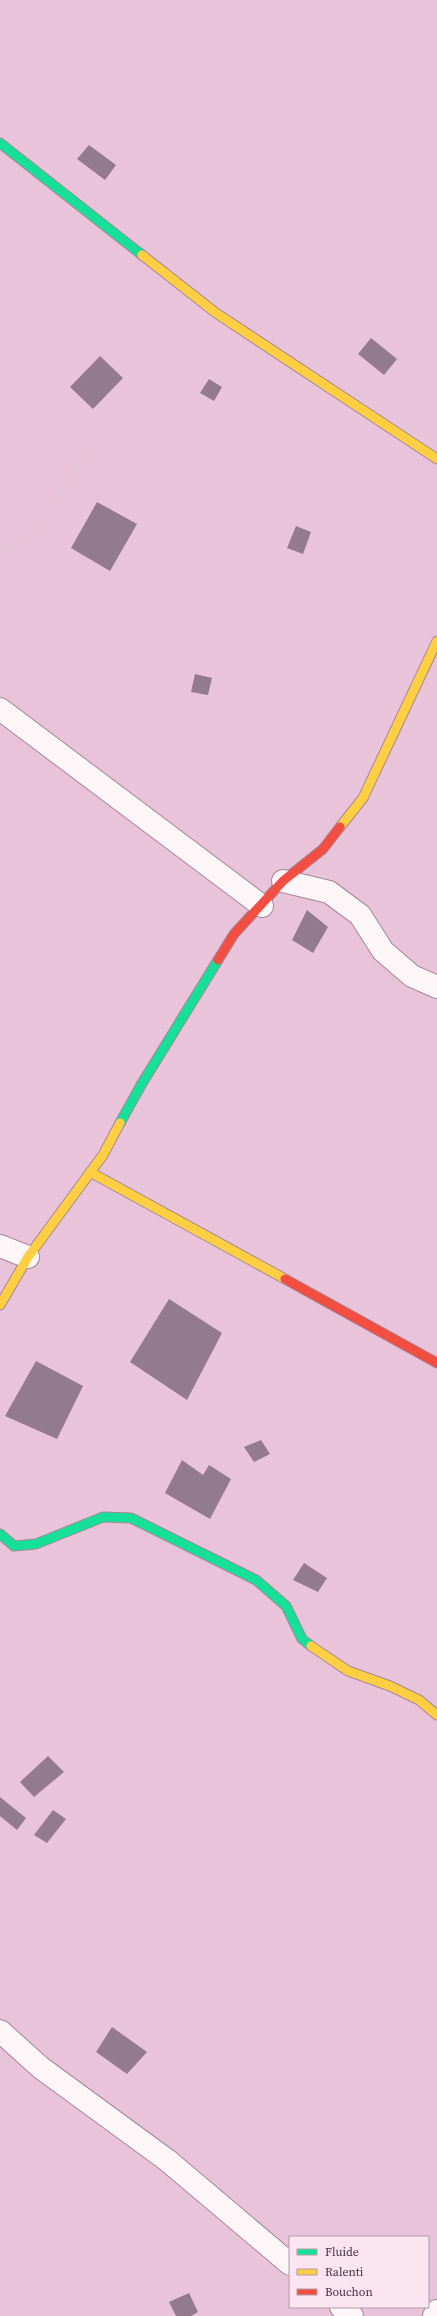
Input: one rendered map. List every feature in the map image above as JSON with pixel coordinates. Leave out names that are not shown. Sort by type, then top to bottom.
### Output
[{"type":"street","points":[[0,143],[216,313],[437,459]]},
{"type":"street","points":[[0,1305],[28,1257],[103,1155],[141,1085],[234,934],[262,906],[283,881],[323,849],[363,798],[437,641]]},
{"type":"street","points":[[0,709],[262,906]]},
{"type":"street","points":[[283,881],[329,892],[360,915],[383,951],[400,966],[412,976],[437,987]]},
{"type":"street","points":[[90,1172],[437,1363]]},
{"type":"street","points":[[0,1246],[28,1257]]},
{"type":"street","points":[[0,1534],[14,1546],[36,1544],[103,1517],[131,1518],[256,1580],[286,1606],[302,1639],[318,1652],[348,1671],[390,1686],[419,1700],[437,1715]]},
{"type":"street","points":[[0,2031],[40,2068],[167,2160],[289,2263]]},
{"type":"street","points":[[342,2308],[352,2316]]},
{"type":"street","points":[[434,2316],[437,2311]]},
{"type":"path","points":[[0,549],[22,543],[46,520],[89,450]]},
{"type":"building","points":[[89,145],[116,165],[105,180],[77,159]]},
{"type":"building","points":[[371,338],[397,359],[384,375],[358,354]]},
{"type":"building","points":[[100,356],[123,378],[93,409],[70,387]]},
{"type":"building","points":[[209,379],[222,387],[214,401],[200,393]]},
{"type":"building","points":[[97,502],[137,524],[110,571],[71,548]]},
{"type":"building","points":[[296,526],[311,532],[303,554],[287,548]]},
{"type":"building","points":[[195,674],[212,678],[208,695],[191,692]]},
{"type":"building","points":[[307,910],[328,927],[313,953],[292,940]]},
{"type":"building","points":[[169,1299],[222,1333],[187,1400],[130,1362]]},
{"type":"building","points":[[36,1361],[83,1386],[57,1439],[5,1416]]},
{"type":"building","points":[[261,1440],[270,1454],[254,1462],[244,1447]]},
{"type":"building","points":[[182,1460],[203,1475],[209,1465],[231,1479],[210,1519],[165,1493]]},
{"type":"building","points":[[304,1563],[327,1578],[318,1592],[293,1580]]},
{"type":"building","points":[[48,1756],[64,1772],[34,1797],[20,1782]]},
{"type":"building","points":[[0,1797],[26,1818],[17,1830],[0,1816]]},
{"type":"building","points":[[53,1810],[66,1819],[47,1843],[34,1835]]},
{"type":"building","points":[[112,2027],[147,2052],[127,2074],[96,2052]]},
{"type":"building","points":[[189,2293],[198,2312],[191,2316],[176,2316],[169,2302]]},
{"type":"traffic: fast","points":[[0,143],[142,255]]},
{"type":"traffic: fast","points":[[120,1123],[141,1085],[218,960]]},
{"type":"traffic: fast","points":[[0,1534],[14,1546],[36,1544],[103,1517],[131,1518],[256,1580],[286,1606],[302,1639],[311,1646]]},
{"type":"traffic: slow","points":[[142,255],[216,313],[437,459]]},
{"type":"traffic: slow","points":[[340,827],[363,798],[437,641]]},
{"type":"traffic: slow","points":[[0,1305],[28,1257],[103,1155],[120,1123]]},
{"type":"traffic: slow","points":[[90,1172],[285,1279]]},
{"type":"traffic: slow","points":[[311,1646],[348,1671],[390,1686],[419,1700],[437,1715]]},
{"type":"traffic: jam","points":[[218,960],[234,934],[283,881],[323,849],[340,827]]},
{"type":"traffic: jam","points":[[285,1279],[437,1363]]}]
